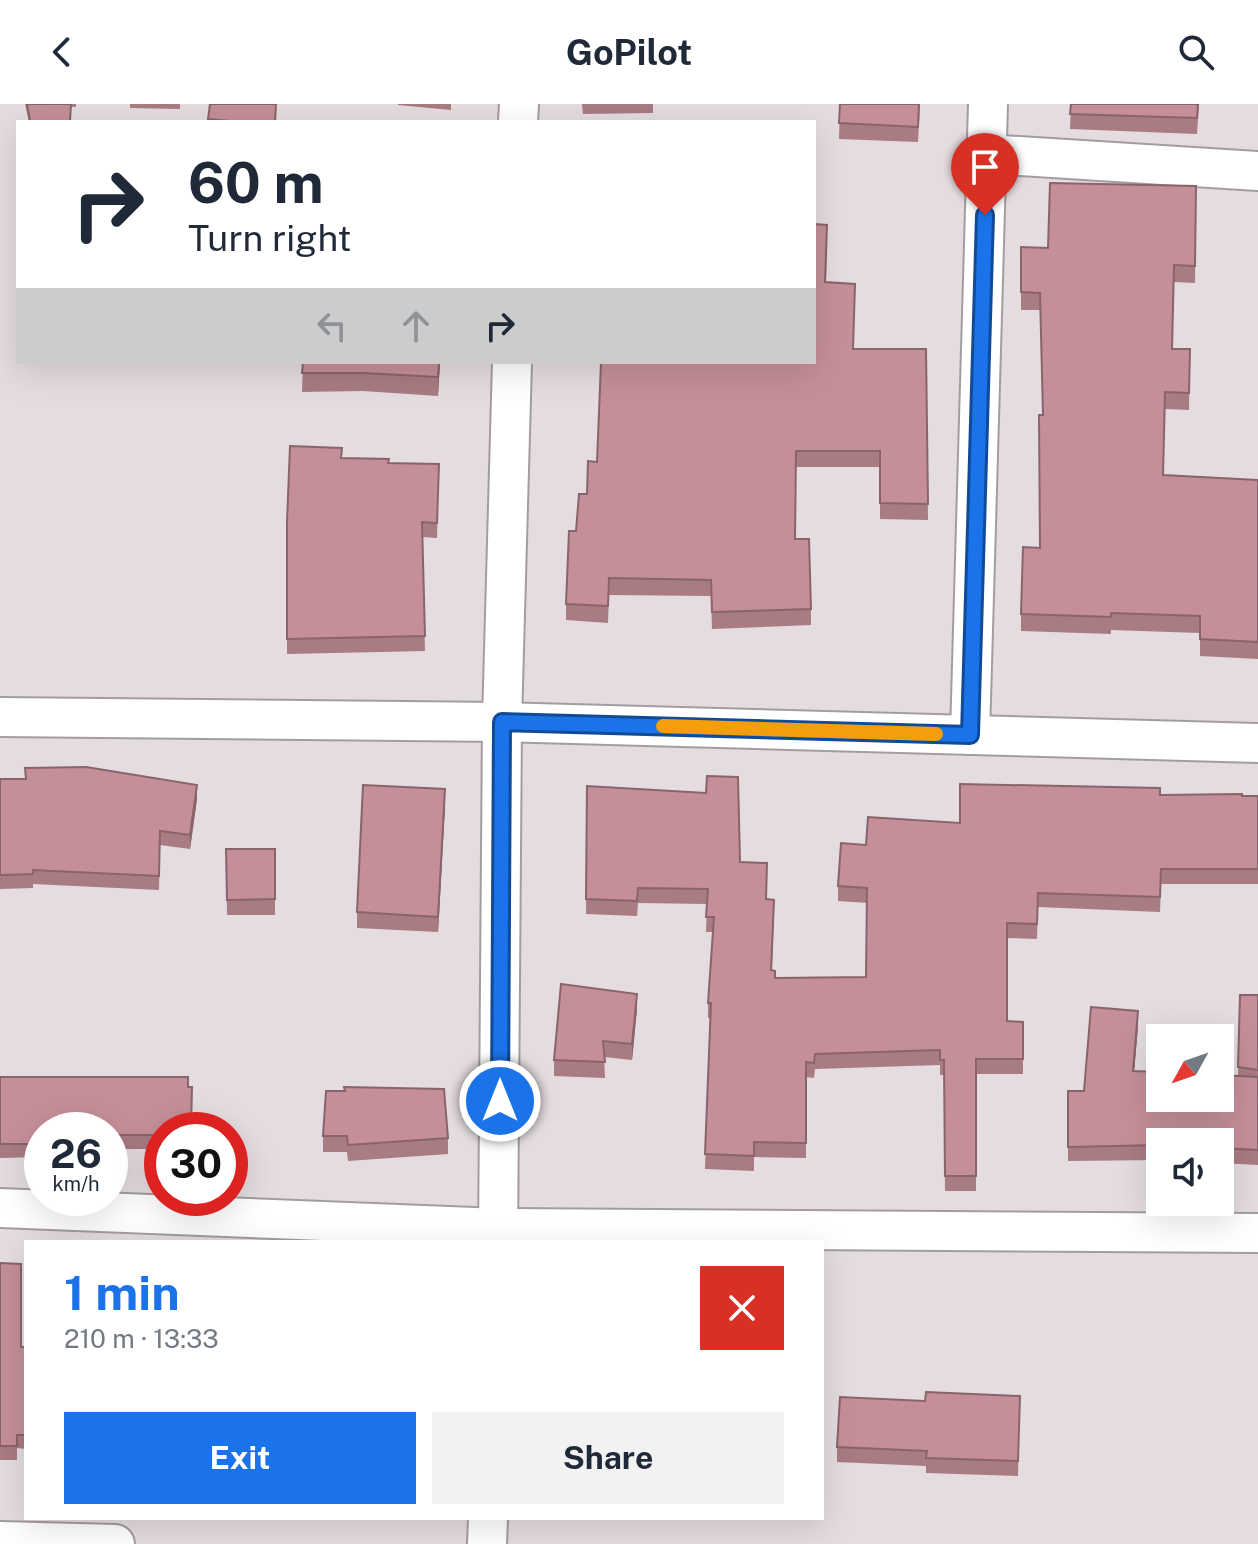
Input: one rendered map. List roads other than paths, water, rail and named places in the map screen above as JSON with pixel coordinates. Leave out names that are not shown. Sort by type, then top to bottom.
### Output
[{"type":"street","points":[[970,735],[988,104]]},
{"type":"street","points":[[987,154],[1258,171]]},
{"type":"street","points":[[499,1235],[502,722],[512,364]]},
{"type":"street","points":[[0,717],[502,722],[1258,743]]},
{"type":"street","points":[[0,1208],[499,1235],[1258,1233]]},
{"type":"street","points":[[487,1544],[488,1520]]},
{"type":"street","points":[[0,1541],[115,1544]]}]
